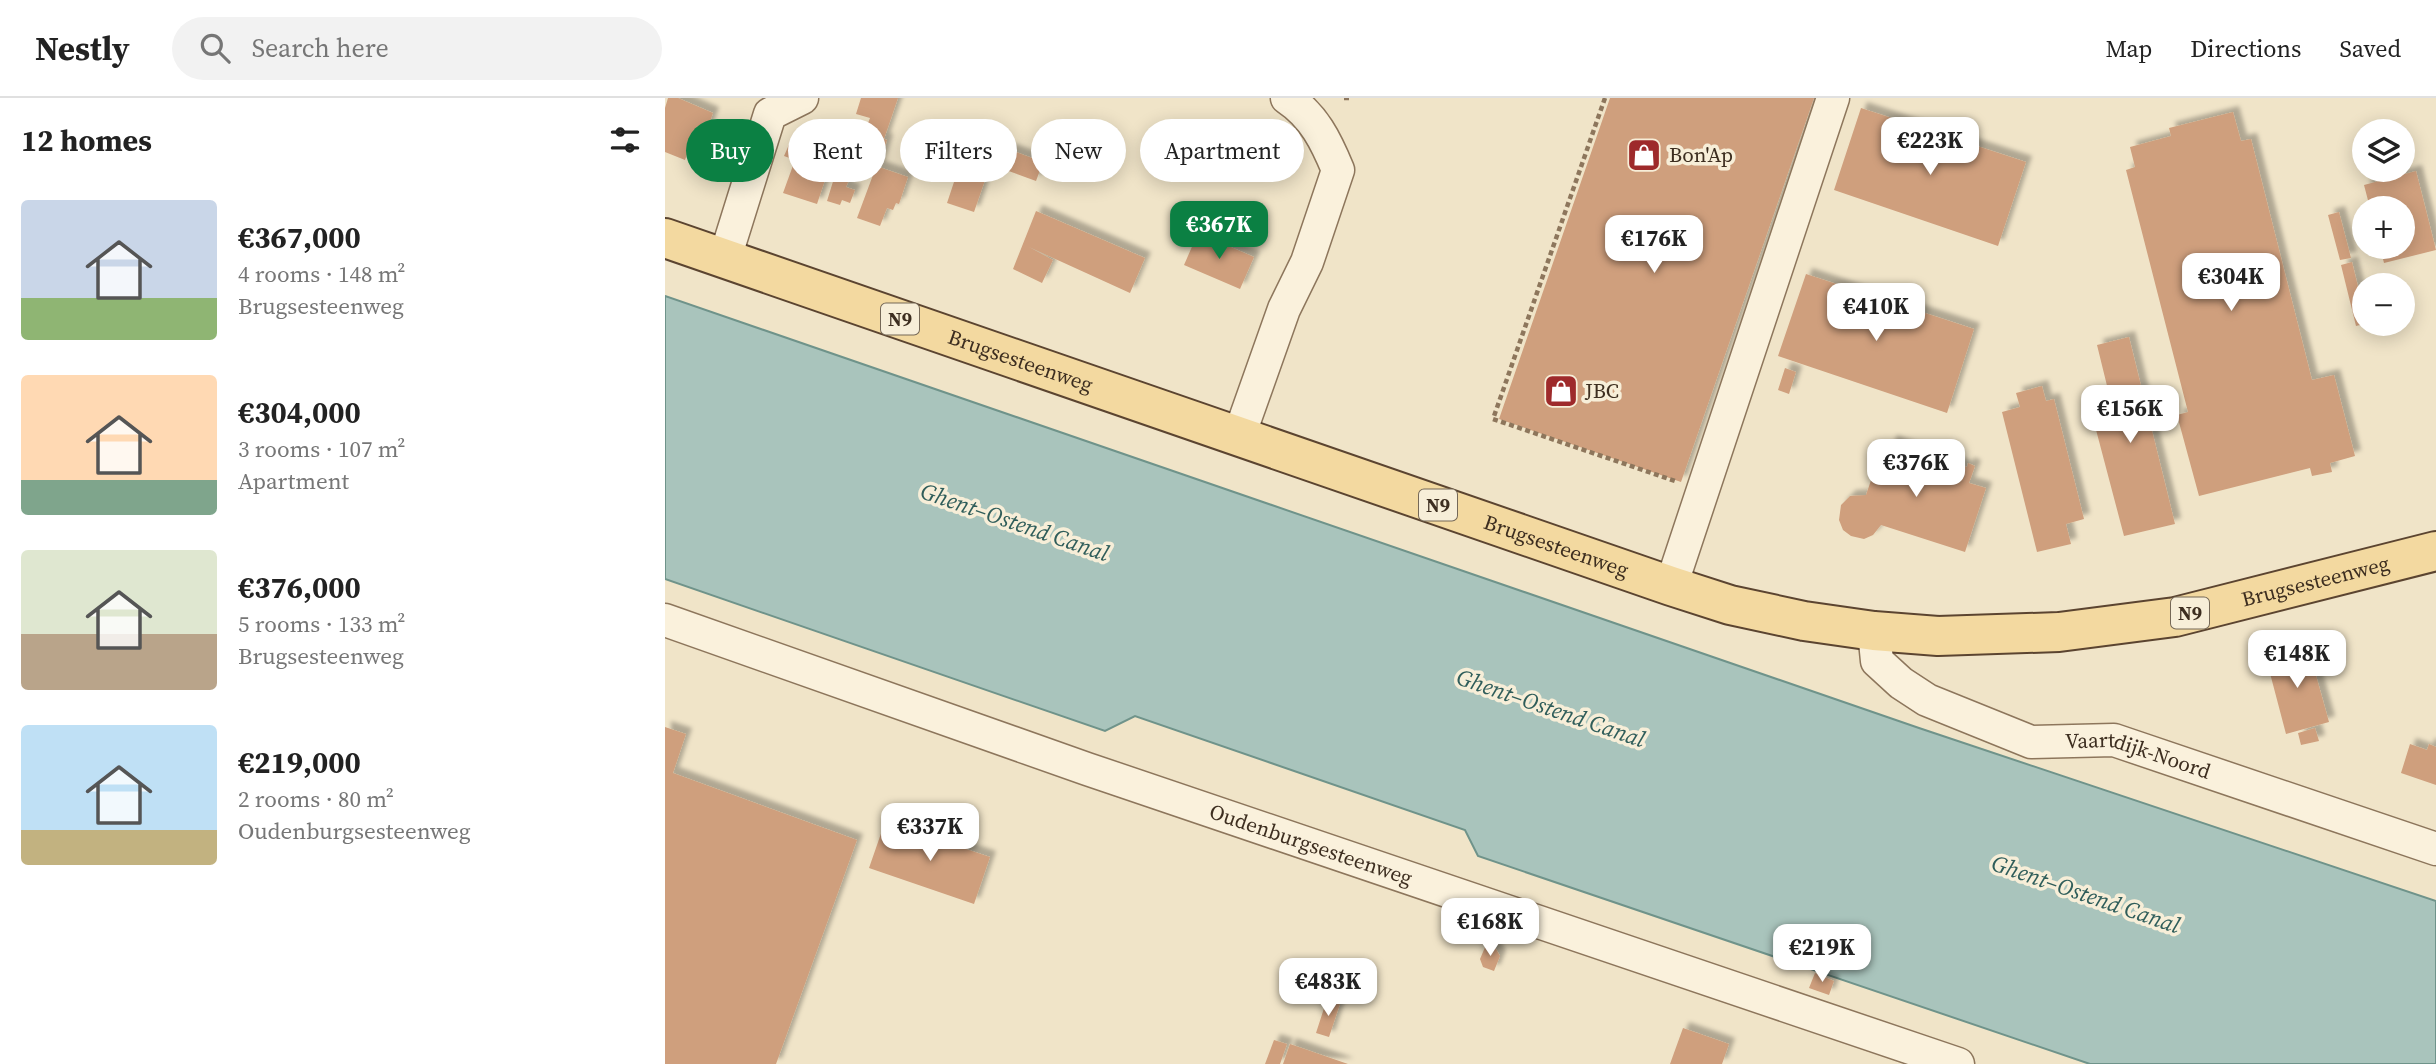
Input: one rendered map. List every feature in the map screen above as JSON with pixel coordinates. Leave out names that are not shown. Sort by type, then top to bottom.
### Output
[{"type":"main road","name":"Brugsesteenweg","points":[[665,238],[1671,586],[1804,621],[1874,631],[1938,636],[2059,632],[2175,617],[2436,551]]},
{"type":"street","points":[[725,258],[770,114],[802,98]]},
{"type":"street","points":[[1239,436],[1284,309],[1307,262],[1338,170],[1310,116],[1287,98]]},
{"type":"street","points":[[1671,586],[1833,98]]},
{"type":"street","name":"Oudenburgsesteenweg","points":[[665,620],[1100,773],[1958,1064]]},
{"type":"street","name":"Vaartdijk-Noord","points":[[1874,631],[1877,661],[1901,683],[1927,700],[2013,735],[2031,741],[2051,743],[2114,740],[2436,849]]},
{"type":"path","points":[[1344,98],[1352,98]]},
{"type":"path","points":[[1605,98],[1520,351],[1493,419],[1702,491]]},
{"type":"water","name":"Ghent–Ostend Canal","points":[[665,296],[1919,728],[2436,901],[2436,1064],[2090,1064],[1478,856],[1465,830],[1135,716],[1105,731],[665,579]]},
{"type":"building","points":[[668,98],[678,98],[713,113],[711,119],[686,119],[685,160],[665,152],[665,108]]},
{"type":"building","points":[[861,98],[898,98],[886,133],[886,119],[870,119],[856,114]]},
{"type":"building","points":[[1610,98],[1814,98],[1681,482],[1499,419]]},
{"type":"building","points":[[1861,108],[2026,162],[1998,246],[1834,190]]},
{"type":"building","points":[[2233,112],[2241,141],[2251,139],[2312,380],[2334,375],[2355,456],[2330,463],[2332,472],[2312,476],[2310,468],[2199,496],[2177,415],[2188,412],[2126,170],[2135,167],[2130,147],[2171,136],[2169,128]]},
{"type":"building","points":[[1017,152],[1031,158],[1031,179],[1017,174]]},
{"type":"building","points":[[886,169],[900,174],[900,182],[906,182],[899,204],[896,203],[893,210],[887,208],[880,226],[857,218],[870,182],[886,182]]},
{"type":"building","points":[[2415,171],[2436,250],[2415,255],[2415,196],[2367,196],[2364,185],[2375,182],[2415,182]]},
{"type":"building","points":[[788,179],[788,182],[824,182],[817,204],[783,193]]},
{"type":"building","points":[[833,182],[848,182],[846,187],[855,190],[850,203],[842,200],[840,205],[827,201]]},
{"type":"building","points":[[954,182],[984,182],[974,212],[947,203]]},
{"type":"building","points":[[1036,211],[1145,258],[1130,293],[1029,247],[1053,260],[1042,283],[1013,269]]},
{"type":"building","points":[[2339,212],[2351,258],[2340,260],[2328,215]]},
{"type":"building","points":[[1198,233],[1254,257],[1240,289],[1184,265]]},
{"type":"building","points":[[2383,259],[2400,259],[2384,263]]},
{"type":"building","points":[[2352,262],[2355,273],[2352,273],[2352,310],[2341,265]]},
{"type":"building","points":[[1806,274],[1974,329],[1947,413],[1778,356]]},
{"type":"building","points":[[2129,337],[2175,524],[2124,536],[2090,407],[2111,402],[2097,345]]},
{"type":"building","points":[[1785,368],[1796,372],[1789,394],[1778,390]]},
{"type":"building","points":[[2042,386],[2046,401],[2054,399],[2084,519],[2066,524],[2071,544],[2037,552],[2002,412],[2020,407],[2016,393]]},
{"type":"building","points":[[1891,441],[1967,467],[1968,463],[1975,466],[1969,483],[1986,488],[1965,552],[1881,525],[1873,535],[1864,539],[1851,536],[1843,530],[1839,520],[1841,505],[1850,496],[1866,495],[1880,454],[1886,455]]},
{"type":"building","points":[[2308,647],[2329,722],[2286,734],[2266,658]]},
{"type":"building","points":[[665,727],[686,734],[673,773],[857,840],[776,1064],[665,1064]]},
{"type":"building","points":[[2315,728],[2319,741],[2301,745],[2298,733]]},
{"type":"building","points":[[2410,744],[2427,750],[2429,744],[2436,747],[2436,785],[2401,773]]},
{"type":"building","points":[[885,822],[990,857],[974,904],[869,868]]},
{"type":"building","points":[[1486,945],[1496,949],[1500,956],[1494,971],[1483,967],[1480,959]]},
{"type":"building","points":[[1815,973],[1834,981],[1829,995],[1809,988]]},
{"type":"building","points":[[1327,999],[1340,1004],[1329,1037],[1316,1033]]},
{"type":"building","points":[[1683,1028],[1729,1044],[1722,1064],[1670,1064]]},
{"type":"building","points":[[1274,1040],[1287,1044],[1280,1064],[1265,1064]]},
{"type":"building","points":[[1290,1044],[1348,1064],[1283,1064]]},
{"type":"place","name":"Bon'Ap","points":[[1644,155]]},
{"type":"place","name":"JBC","points":[[1561,391]]}]
